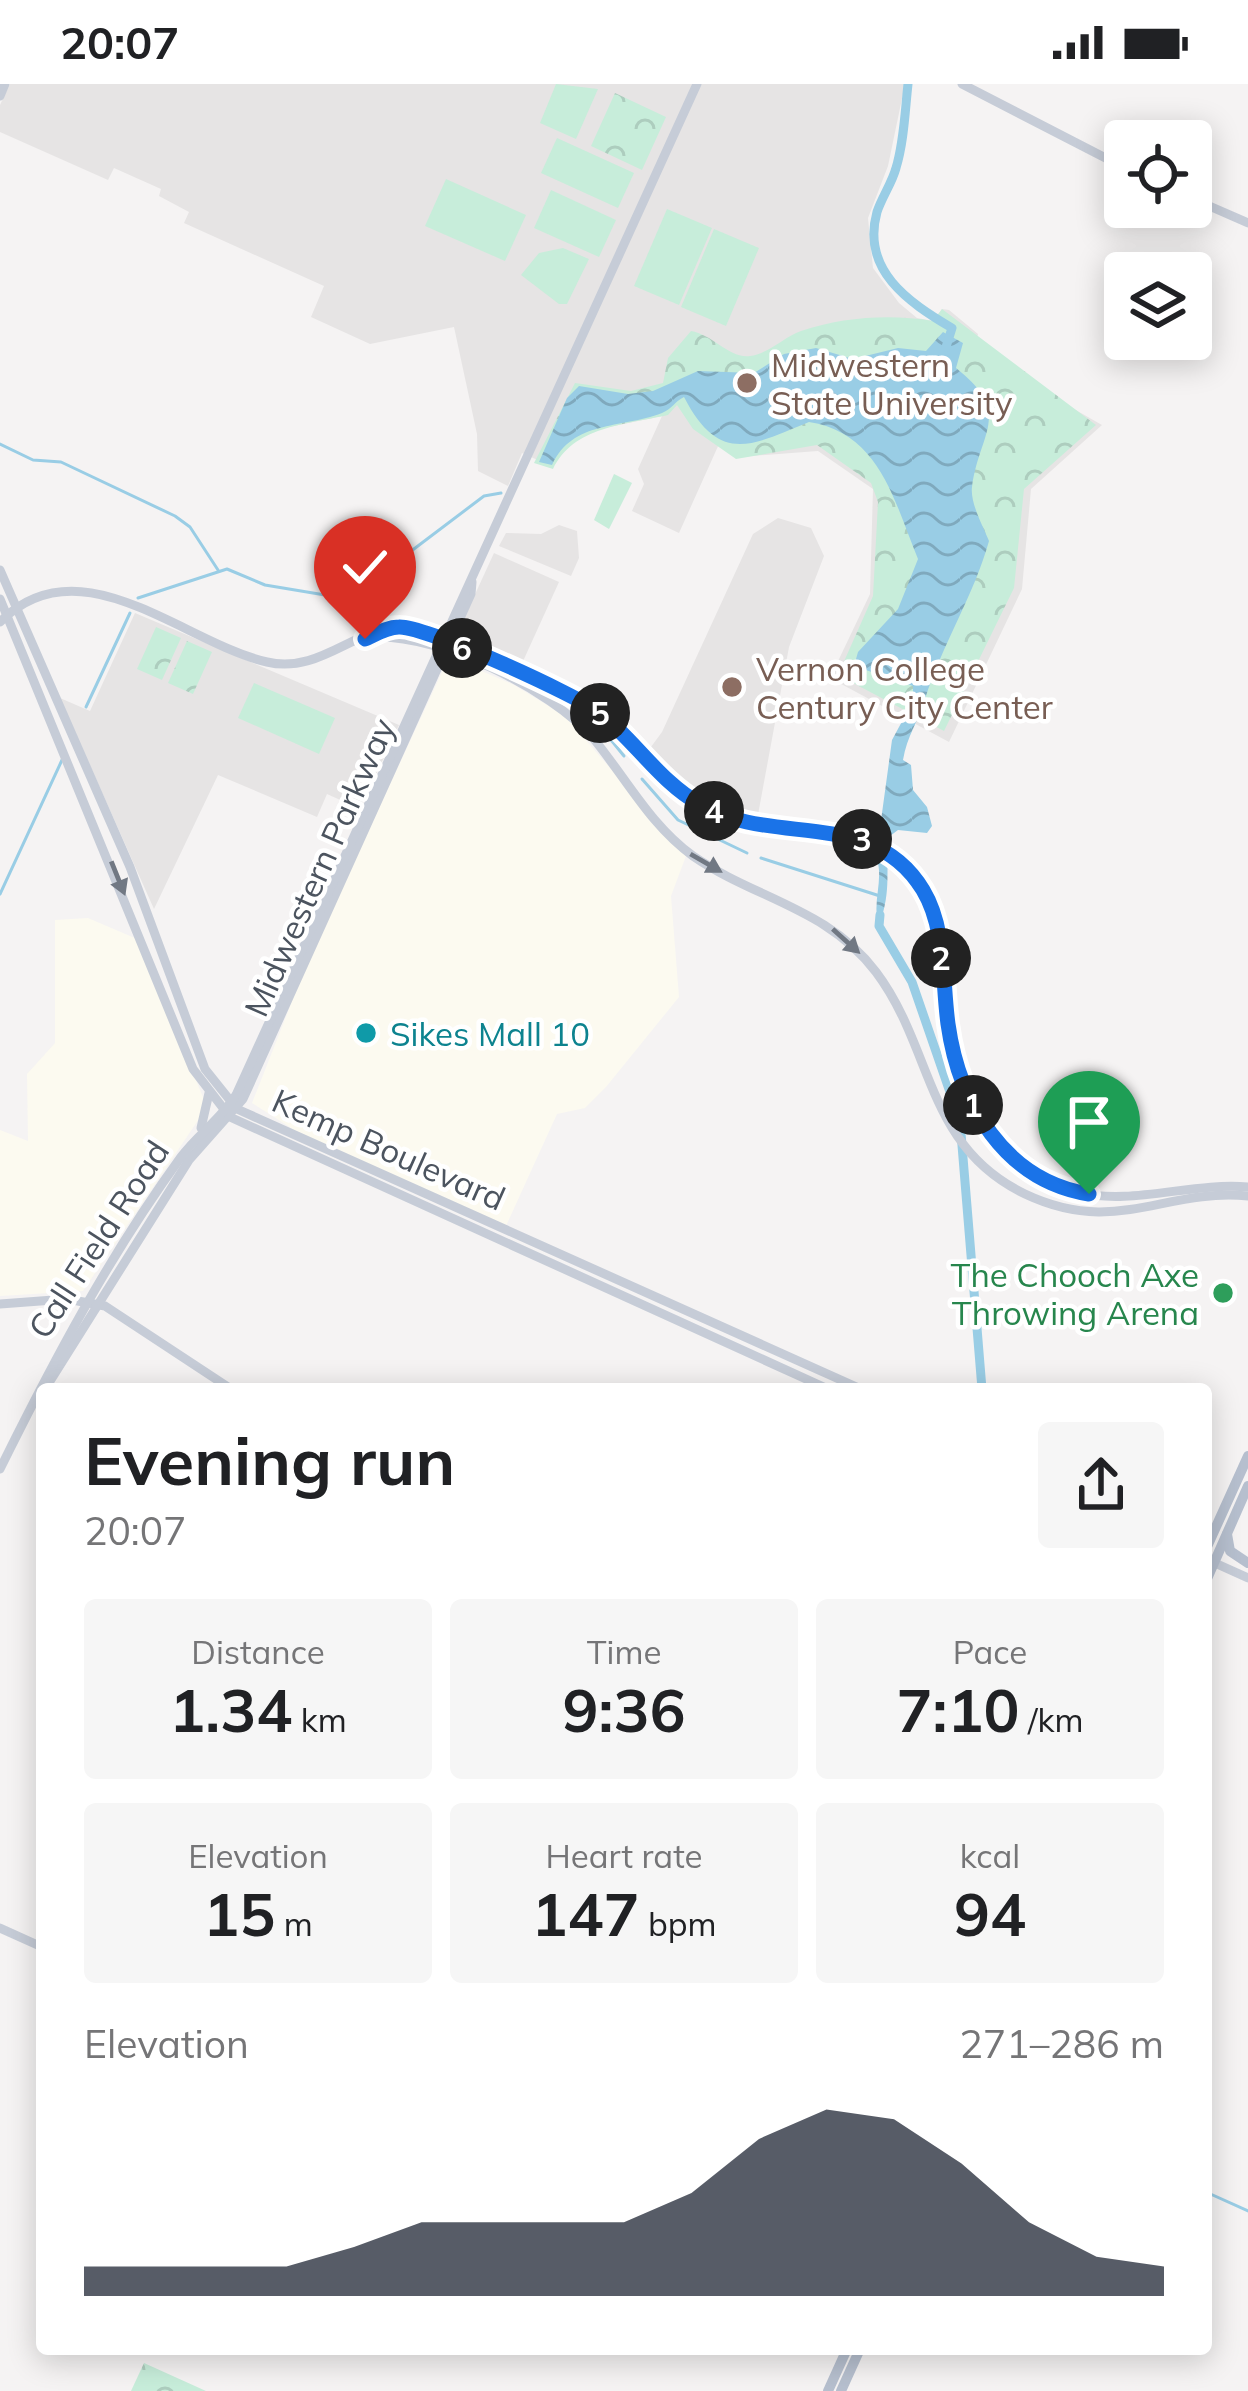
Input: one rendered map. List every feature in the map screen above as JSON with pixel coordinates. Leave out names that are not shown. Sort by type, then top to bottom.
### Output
[{"type":"main road","points":[[0,96],[5,84]]},
{"type":"main road","name":"Midwestern Parkway","points":[[231,1110],[254,1079],[344,867],[697,84]]},
{"type":"main road","points":[[962,84],[1104,157]]},
{"type":"main road","points":[[1212,207],[1248,223]]},
{"type":"main road","name":"Kemp Boulevard","points":[[0,570],[8,615],[43,681],[189,1061],[208,1093],[231,1110],[815,1383]]},
{"type":"main road","points":[[8,615],[72,591],[119,598],[245,655],[283,665],[326,658],[369,637],[409,636],[444,645],[586,703],[664,778],[718,814],[761,826],[842,833],[890,853],[917,882],[932,908],[948,1026],[964,1084],[989,1134],[1014,1160],[1052,1184],[1089,1194],[1248,1187]]},
{"type":"main road","name":"Kemp Boulevard","points":[[0,599],[116,835],[205,1069],[231,1110],[848,1383]]},
{"type":"main road","points":[[0,633],[17,637]]},
{"type":"main road","points":[[444,645],[540,695],[580,724],[656,823],[687,852],[790,902],[849,942],[889,990],[935,1104],[956,1136],[968,1151],[1024,1193],[1087,1213],[1129,1213],[1212,1197],[1248,1196]]},
{"type":"main road","points":[[103,841],[116,835]]},
{"type":"main road","name":"Midwestern Parkway","points":[[231,1110],[327,906]]},
{"type":"main road","points":[[254,1079],[248,1099],[251,1109],[279,1129]]},
{"type":"main road","points":[[194,1141],[209,1111],[208,1093]]},
{"type":"main road","name":"Call Field Road","points":[[44,1383],[194,1141],[231,1110]]},
{"type":"main road","name":"Call Field Road","points":[[152,1209],[231,1110]]},
{"type":"main road","points":[[0,1304],[90,1302],[221,1383]]},
{"type":"main road","name":"Call Field Road","points":[[48,1383],[90,1302]]},
{"type":"main road","points":[[709,1336],[713,1324]]},
{"type":"main road","points":[[788,1371],[794,1359]]},
{"type":"main road","name":"Call Field Road","points":[[0,1469],[36,1396]]},
{"type":"main road","name":"Call Field Road","points":[[31,1405],[36,1400]]},
{"type":"main road","points":[[1248,1456],[1222,1529],[1230,1551],[1248,1564]]},
{"type":"main road","points":[[1212,1549],[1248,1486]]},
{"type":"main road","points":[[1212,1532],[1222,1529]]},
{"type":"main road","points":[[1212,1554],[1248,1564]]},
{"type":"main road","points":[[1212,1554],[1248,1578]]},
{"type":"main road","points":[[0,1928],[36,1944]]},
{"type":"main road","points":[[828,2391],[844,2355]]},
{"type":"main road","points":[[841,2391],[857,2355]]},
{"type":"shaded area","name":"Midwestern State University","points":[[10,84],[905,84],[888,166],[868,218],[873,268],[899,303],[917,318],[933,321],[942,309],[949,310],[978,334],[974,352],[1102,425],[1031,489],[1022,589],[949,742],[830,678],[870,594],[873,489],[818,451],[737,457],[719,444],[679,533],[632,511],[644,484],[638,469],[662,416],[580,433],[551,466],[522,453],[508,486],[478,471],[477,434],[454,327],[370,344],[311,317],[324,286],[184,223],[189,212],[159,196],[161,189],[114,168],[108,180],[0,132],[0,105]]},
{"type":"shaded area","name":"Vernon College Century City Center","points":[[778,518],[811,528],[824,556],[789,647],[757,820],[704,804],[645,755],[662,732],[753,534]]},
{"type":"shaded area","points":[[559,525],[577,531],[579,558],[571,576],[499,546],[506,533],[541,534]]},
{"type":"shaded area","points":[[494,553],[559,582],[519,670],[454,640]]},
{"type":"shaded area","points":[[135,613],[399,725],[360,809],[327,794],[317,817],[218,775],[154,909],[60,698],[90,711]]},
{"type":"shaded area","points":[[449,657],[514,685],[565,716],[686,856],[671,896],[679,997],[585,1108],[557,1114],[506,1226],[296,1131],[252,1103],[306,966]]},
{"type":"shaded area","points":[[88,918],[137,939],[203,1097],[203,1113],[83,1291],[0,1296],[0,1130],[28,1141],[27,1074],[55,1043],[55,920]]},
{"type":"green space","points":[[556,84],[598,89],[576,139],[540,123]]},
{"type":"green space","points":[[615,93],[666,117],[642,170],[591,146]]},
{"type":"green space","points":[[557,138],[634,173],[618,208],[541,173]]},
{"type":"green space","points":[[446,179],[526,215],[505,261],[425,226]]},
{"type":"green space","points":[[551,190],[616,220],[599,257],[534,228]]},
{"type":"green space","points":[[667,209],[712,228],[679,305],[634,286]]},
{"type":"green space","points":[[714,229],[759,248],[726,326],[681,307]]},
{"type":"green space","points":[[563,248],[589,259],[567,304],[559,304],[521,275],[539,253]]},
{"type":"green space","points":[[942,309],[1096,425],[1024,489],[1014,588],[944,731],[838,675],[873,596],[878,502],[871,483],[817,445],[736,459],[693,429],[677,405],[668,415],[587,436],[562,455],[553,469],[534,463],[575,383],[631,391],[663,383],[668,358],[691,331],[735,354],[750,356],[817,326],[867,318],[933,321]]},
{"type":"green space","points":[[614,474],[632,483],[609,529],[594,520]]},
{"type":"green space","points":[[156,627],[181,638],[162,680],[137,669]]},
{"type":"green space","points":[[187,641],[212,652],[193,694],[168,683]]},
{"type":"green space","points":[[254,683],[335,718],[319,754],[238,718]]},
{"type":"green space","points":[[144,2363],[206,2391],[131,2391]]},
{"type":"water","points":[[943,332],[963,343],[956,368],[974,384],[988,411],[972,493],[989,541],[903,760],[911,765],[913,790],[927,807],[932,826],[927,833],[898,830],[890,836],[886,900],[879,926],[876,857],[892,740],[913,701],[913,686],[854,666],[858,652],[898,609],[918,559],[892,493],[868,455],[853,440],[809,422],[755,442],[725,441],[697,419],[684,397],[662,413],[585,433],[572,440],[552,465],[539,462],[567,398],[579,386],[628,394],[653,391],[698,371],[754,373],[784,354],[816,348],[853,359],[898,348],[926,351]]},
{"type":"waterway","points":[[908,84],[899,158],[877,212],[876,251],[892,282],[952,328],[946,347]]},
{"type":"waterway","points":[[0,444],[33,460],[61,462],[175,516],[190,527],[218,570]]},
{"type":"waterway","points":[[138,598],[227,569],[265,585],[337,597],[402,558],[484,496],[501,493]]},
{"type":"waterway","points":[[86,707],[130,613]]},
{"type":"waterway","points":[[563,700],[603,730],[624,756]]},
{"type":"waterway","points":[[0,894],[62,760]]},
{"type":"waterway","points":[[642,779],[678,820],[747,853]]},
{"type":"waterway","points":[[761,858],[880,896]]},
{"type":"waterway","points":[[880,915],[879,926],[912,982],[960,1121],[982,1383]]},
{"type":"waterway","points":[[1212,2195],[1248,2211]]},
{"type":"place","name":"Midwestern State University","points":[[747,383]]},
{"type":"place","name":"Vernon College Century City Center","points":[[732,687]]},
{"type":"place","name":"Sikes Mall 10","points":[[366,1033]]},
{"type":"place","name":"The Chooch Axe Throwing Arena","points":[[1223,1293]]},
{"type":"route","points":[[365,639],[398,626],[442,639],[586,703],[664,778],[718,814],[761,826],[842,833],[890,853],[917,882],[932,908],[952,1045],[978,1116],[1021,1166],[1052,1184],[1089,1194]]}]
